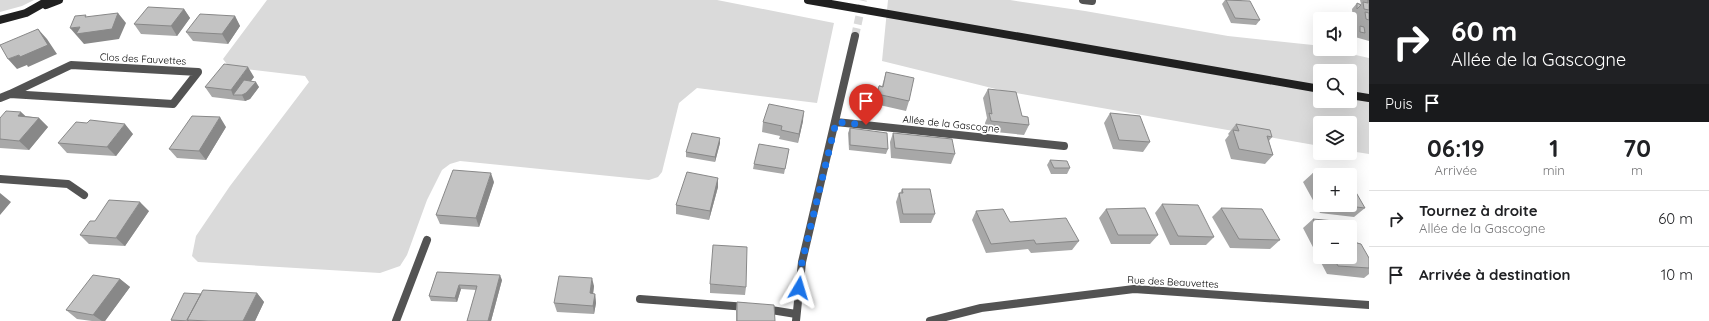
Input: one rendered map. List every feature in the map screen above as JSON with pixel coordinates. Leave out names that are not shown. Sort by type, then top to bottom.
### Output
[{"type":"main road","points":[[34,9],[49,0]]},
{"type":"main road","points":[[0,20],[20,15],[58,0]]},
{"type":"main road","points":[[808,0],[1313,88]]},
{"type":"main road","points":[[1357,96],[1369,98]]},
{"type":"street","points":[[1083,0],[1092,1]]},
{"type":"street","points":[[640,299],[771,309],[796,317],[802,262],[855,36]]},
{"type":"street","name":"Clos des Fauvettes","points":[[0,98],[71,65],[198,72],[173,104],[10,94]]},
{"type":"street","name":"Allée de la Gascogne","points":[[836,122],[1064,146]]},
{"type":"street","points":[[0,179],[68,184],[84,195]]},
{"type":"street","points":[[396,321],[427,240]]},
{"type":"street","name":"Rue des Beauvettes","points":[[930,321],[981,308],[1134,289],[1369,305]]},
{"type":"shaded area","points":[[0,0],[34,0],[22,6],[0,12]]},
{"type":"shaded area","points":[[267,0],[717,0],[834,23],[817,103],[697,88],[679,103],[662,172],[658,177],[649,180],[460,161],[450,164],[442,170],[427,200],[407,255],[400,266],[380,273],[198,262],[192,256],[196,236],[230,186],[309,82],[305,76],[229,67],[223,59]]},
{"type":"shaded area","points":[[888,0],[1010,0],[1085,11],[1228,36],[1313,45],[1313,56],[1357,55],[1369,58],[1369,154],[1357,152],[1357,116],[1313,116],[1313,145],[1004,91],[882,61]]},
{"type":"building","points":[[1226,0],[1250,1],[1260,20],[1235,18]]},
{"type":"building","points":[[1368,0],[1369,10],[1364,9],[1363,2],[1368,3]]},
{"type":"building","points":[[1357,3],[1361,5],[1357,9]]},
{"type":"building","points":[[148,7],[184,9],[171,26],[134,24]]},
{"type":"building","points":[[1365,12],[1369,13],[1369,20],[1366,19]]},
{"type":"building","points":[[118,13],[112,29],[76,34],[80,27],[70,28],[75,16],[86,15],[85,17]]},
{"type":"building","points":[[200,14],[235,16],[222,34],[186,32]]},
{"type":"building","points":[[1360,26],[1364,27],[1365,33],[1360,32]]},
{"type":"building","points":[[38,29],[48,45],[20,57],[19,55],[8,59],[0,45]]},
{"type":"building","points":[[224,64],[248,67],[231,90],[205,87]]},
{"type":"building","points":[[886,72],[914,78],[909,101],[877,94],[879,86],[883,87]]},
{"type":"building","points":[[244,80],[256,82],[246,93],[242,95],[233,95]]},
{"type":"building","points":[[988,89],[1016,92],[1022,116],[1028,117],[1029,125],[991,121],[989,113],[992,114]]},
{"type":"building","points":[[769,104],[804,111],[799,134],[781,130],[782,126],[763,122]]},
{"type":"building","points":[[6,111],[21,112],[18,116],[39,118],[19,141],[0,139],[0,118]]},
{"type":"building","points":[[1110,113],[1140,116],[1150,142],[1119,140]]},
{"type":"building","points":[[192,116],[220,117],[199,151],[169,149]]},
{"type":"building","points":[[90,120],[125,124],[107,147],[58,143],[76,122],[87,123]]},
{"type":"building","points":[[1236,124],[1270,130],[1272,137],[1267,136],[1273,155],[1239,149],[1233,130],[1239,131]]},
{"type":"building","points":[[850,128],[887,133],[888,149],[850,145]]},
{"type":"building","points":[[692,133],[720,138],[715,157],[686,152]]},
{"type":"building","points":[[893,133],[952,139],[955,154],[895,148]]},
{"type":"building","points":[[759,144],[789,149],[785,169],[754,164]]},
{"type":"building","points":[[1050,160],[1067,161],[1070,168],[1054,168]]},
{"type":"building","points":[[453,170],[491,173],[476,218],[436,215]]},
{"type":"building","points":[[687,172],[718,178],[710,211],[676,205]]},
{"type":"building","points":[[902,189],[930,189],[935,214],[903,214],[899,193],[903,193]]},
{"type":"building","points":[[1357,194],[1365,208],[1357,207]]},
{"type":"building","points":[[109,200],[140,202],[116,238],[80,235],[90,221],[95,221]]},
{"type":"building","points":[[1162,204],[1198,205],[1214,237],[1178,236]]},
{"type":"building","points":[[1145,208],[1158,235],[1118,235],[1106,209]]},
{"type":"building","points":[[1221,208],[1262,209],[1280,240],[1239,239]]},
{"type":"building","points":[[1003,209],[1010,222],[1066,218],[1079,241],[1036,244],[1034,240],[991,244],[976,211]]},
{"type":"building","points":[[1357,243],[1361,244],[1369,258],[1369,268],[1338,266],[1337,264],[1357,264]]},
{"type":"building","points":[[713,245],[747,247],[746,287],[710,284]]},
{"type":"building","points":[[437,272],[500,275],[488,321],[467,321],[477,286],[459,285],[455,298],[429,296]]},
{"type":"building","points":[[93,275],[120,279],[93,315],[66,310]]},
{"type":"building","points":[[559,276],[592,278],[590,293],[595,294],[593,306],[554,303]]},
{"type":"building","points":[[203,290],[257,293],[243,321],[187,320]]},
{"type":"building","points":[[184,293],[201,294],[187,320],[189,321],[171,320]]},
{"type":"building","points":[[737,302],[774,305],[775,321],[737,321]]},
{"type":"tunnel","points":[[855,36],[863,0]]},
{"type":"route","points":[[799,288],[802,262],[836,122],[866,125]]}]
